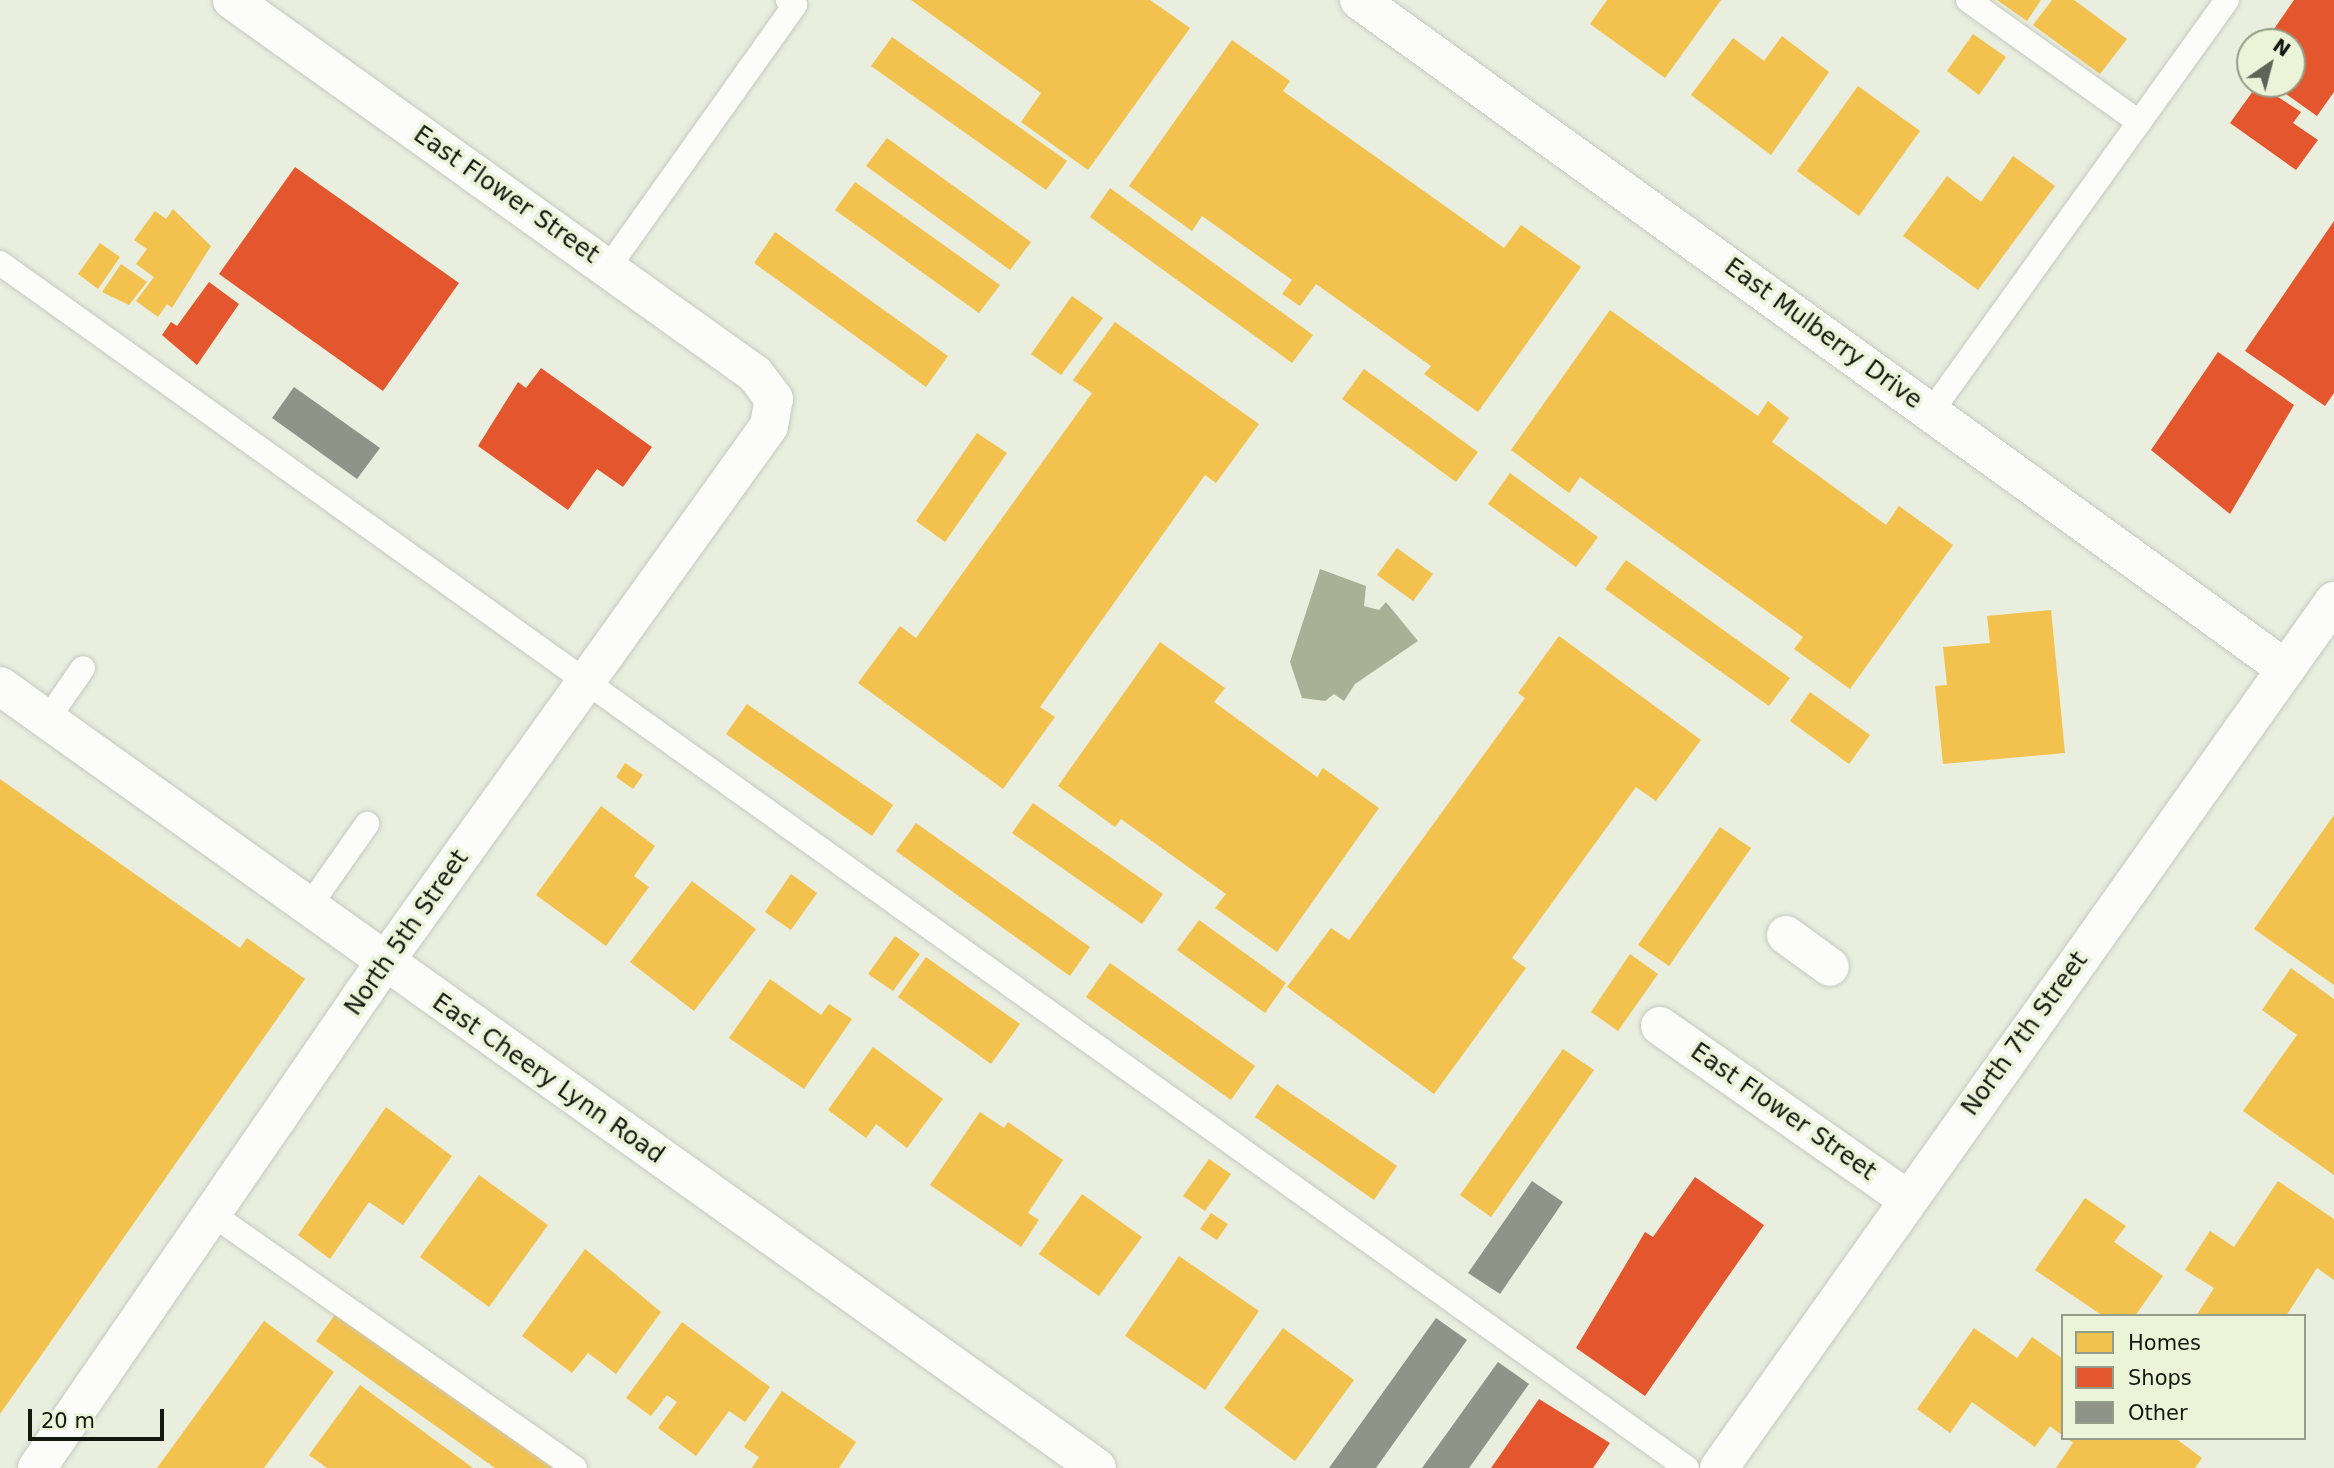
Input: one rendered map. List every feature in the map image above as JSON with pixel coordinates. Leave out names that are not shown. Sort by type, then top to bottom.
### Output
[{"type":"street","name":"East Flower Street","points":[[232,0],[755,374],[774,399]]},
{"type":"street","name":"East Mulberry Drive","points":[[1359,0],[2286,669]]},
{"type":"street","name":"North 5th Street","points":[[37,1468],[384,963],[769,426],[774,399]]},
{"type":"street","name":"North 7th Street","points":[[1719,1468],[1907,1199],[2334,601]]},
{"type":"street","name":"East Cheery Lynn Road","points":[[0,686],[384,963],[1097,1468]]},
{"type":"street","points":[[1786,935],[1830,967]]},
{"type":"street","name":"East Flower Street","points":[[1660,1026],[1907,1199]]},
{"type":"lane","points":[[608,268],[795,5],[788,0]]},
{"type":"lane","points":[[1968,0],[2139,122]]},
{"type":"lane","points":[[1931,412],[2227,0]]},
{"type":"lane","points":[[0,263],[588,680],[1688,1468]]},
{"type":"lane","points":[[47,720],[83,668]]},
{"type":"lane","points":[[308,908],[367,824]]},
{"type":"lane","points":[[212,1214],[575,1468]]},
{"type":"shaded area","points":[[1320,569],[1366,586],[1364,606],[1379,610],[1386,602],[1418,641],[1355,684],[1344,701],[1334,694],[1325,701],[1302,698],[1290,662]]},
{"type":"building: Homes","points":[[911,0],[1150,0],[1190,28],[1088,170],[1021,122],[1041,93]]},
{"type":"building: Homes","points":[[1607,0],[1721,0],[1665,78],[1590,24]]},
{"type":"building: Homes","points":[[1997,0],[2041,0],[2027,21]]},
{"type":"building: Homes","points":[[2052,0],[2074,0],[2127,39],[2100,74],[2033,25]]},
{"type":"building: Homes","points":[[1973,34],[2006,57],[1979,95],[1947,71]]},
{"type":"building: Homes","points":[[1782,36],[1829,72],[1771,155],[1691,95],[1733,38],[1764,61]]},
{"type":"building: Homes","points":[[892,37],[1067,161],[1046,190],[871,66]]},
{"type":"building: Homes","points":[[1232,40],[1290,81],[1283,91],[1504,248],[1521,225],[1581,267],[1478,412],[1424,374],[1431,366],[1316,284],[1300,306],[1282,294],[1292,280],[1202,216],[1192,231],[1129,186]]},
{"type":"building: Homes","points":[[1858,86],[1920,131],[1859,216],[1797,171]]},
{"type":"building: Homes","points":[[887,138],[1031,242],[1010,270],[866,166]]},
{"type":"building: Homes","points":[[2013,156],[2055,186],[1978,290],[1903,236],[1947,176],[1981,202]]},
{"type":"building: Homes","points":[[855,182],[1000,285],[979,313],[835,210]]},
{"type":"building: Homes","points":[[1110,188],[1313,335],[1292,363],[1090,217]]},
{"type":"building: Homes","points":[[173,209],[211,246],[172,308],[167,304],[158,317],[136,301],[154,277],[136,264],[147,249],[134,240],[155,211],[166,219]]},
{"type":"building: Homes","points":[[775,232],[948,356],[926,387],[754,263]]},
{"type":"building: Homes","points":[[100,243],[120,257],[98,289],[78,274]]},
{"type":"building: Homes","points":[[121,264],[147,282],[129,305],[102,292]]},
{"type":"building: Homes","points":[[1072,296],[1103,318],[1061,375],[1031,354]]},
{"type":"building: Homes","points":[[1610,310],[1758,416],[1768,401],[1789,418],[1772,442],[1886,525],[1899,506],[1953,545],[1850,689],[1794,649],[1803,637],[1580,477],[1569,493],[1511,450]]},
{"type":"building: Homes","points":[[1115,322],[1259,424],[1216,483],[1205,475],[1040,707],[1055,717],[1003,789],[858,683],[900,626],[916,638],[1092,393],[1073,380]]},
{"type":"building: Homes","points":[[1364,369],[1478,452],[1456,482],[1342,399]]},
{"type":"building: Homes","points":[[977,433],[1007,453],[945,542],[916,521]]},
{"type":"building: Homes","points":[[1510,473],[1598,537],[1576,567],[1488,504]]},
{"type":"building: Homes","points":[[1397,548],[1433,574],[1413,601],[1377,575]]},
{"type":"building: Homes","points":[[1626,560],[1790,678],[1769,706],[1605,589]]},
{"type":"building: Homes","points":[[2051,610],[2065,753],[1943,764],[1935,686],[1947,685],[1943,647],[1990,643],[1987,616]]},
{"type":"building: Homes","points":[[1559,636],[1701,740],[1656,801],[1636,787],[1512,958],[1526,968],[1434,1094],[1287,987],[1331,928],[1349,940],[1525,698],[1518,693]]},
{"type":"building: Homes","points":[[1160,642],[1225,688],[1214,702],[1317,777],[1323,768],[1379,808],[1277,952],[1215,908],[1226,894],[1121,819],[1115,827],[1058,786]]},
{"type":"building: Homes","points":[[1810,692],[1870,735],[1849,764],[1790,721]]},
{"type":"building: Homes","points":[[747,704],[893,805],[872,836],[726,734]]},
{"type":"building: Homes","points":[[625,763],[643,775],[633,789],[616,777]]},
{"type":"building: Homes","points":[[0,779],[240,948],[247,938],[305,979],[0,1414]]},
{"type":"building: Homes","points":[[1033,803],[1163,894],[1142,924],[1012,833]]},
{"type":"building: Homes","points":[[601,806],[655,846],[634,876],[649,887],[606,946],[536,895]]},
{"type":"building: Homes","points":[[2334,815],[2334,985],[2254,929]]},
{"type":"building: Homes","points":[[916,823],[1090,947],[1070,976],[896,851]]},
{"type":"building: Homes","points":[[1720,827],[1751,848],[1669,966],[1638,945]]},
{"type":"building: Homes","points":[[791,874],[817,893],[791,930],[765,912]]},
{"type":"building: Homes","points":[[692,881],[756,929],[694,1011],[630,962]]},
{"type":"building: Homes","points":[[1199,920],[1286,983],[1265,1013],[1177,950]]},
{"type":"building: Homes","points":[[895,936],[920,954],[893,991],[868,974]]},
{"type":"building: Homes","points":[[1630,954],[1658,974],[1618,1031],[1591,1012]]},
{"type":"building: Homes","points":[[926,957],[1020,1024],[991,1064],[898,997]]},
{"type":"building: Homes","points":[[1110,963],[1255,1066],[1231,1100],[1086,997]]},
{"type":"building: Homes","points":[[2291,968],[2334,999],[2334,1175],[2243,1111],[2297,1035],[2262,1010]]},
{"type":"building: Homes","points":[[770,979],[821,1015],[829,1004],[852,1019],[804,1089],[729,1038]]},
{"type":"building: Homes","points":[[873,1047],[943,1099],[907,1148],[876,1124],[866,1138],[828,1110]]},
{"type":"building: Homes","points":[[1563,1049],[1594,1070],[1491,1217],[1460,1195]]},
{"type":"building: Homes","points":[[1277,1084],[1397,1166],[1374,1200],[1255,1117]]},
{"type":"building: Homes","points":[[386,1107],[452,1156],[403,1225],[369,1202],[330,1259],[298,1235]]},
{"type":"building: Homes","points":[[980,1112],[1004,1128],[1008,1122],[1063,1160],[1028,1213],[1039,1220],[1021,1247],[930,1185]]},
{"type":"building: Homes","points":[[1209,1159],[1231,1174],[1205,1211],[1183,1196]]},
{"type":"building: Homes","points":[[479,1175],[548,1225],[489,1307],[420,1257]]},
{"type":"building: Homes","points":[[2278,1181],[2334,1219],[2334,1280],[2317,1268],[2287,1314],[2197,1314],[2214,1288],[2185,1270],[2210,1231],[2234,1247]]},
{"type":"building: Homes","points":[[1082,1194],[1142,1237],[1099,1296],[1039,1254]]},
{"type":"building: Homes","points":[[2085,1198],[2126,1226],[2114,1242],[2163,1276],[2136,1314],[2100,1314],[2035,1270]]},
{"type":"building: Homes","points":[[1211,1213],[1228,1224],[1217,1240],[1200,1229]]},
{"type":"building: Homes","points":[[585,1249],[661,1312],[616,1374],[588,1353],[572,1373],[522,1336]]},
{"type":"building: Homes","points":[[1179,1256],[1259,1311],[1205,1390],[1125,1336]]},
{"type":"building: Homes","points":[[337,1312],[555,1468],[495,1468],[316,1341]]},
{"type":"building: Homes","points":[[264,1321],[334,1372],[264,1468],[157,1468]]},
{"type":"building: Homes","points":[[682,1322],[770,1387],[745,1422],[729,1411],[696,1456],[658,1428],[677,1402],[667,1395],[651,1416],[626,1398]]},
{"type":"building: Homes","points":[[1283,1328],[1354,1380],[1295,1461],[1224,1408]]},
{"type":"building: Homes","points":[[1974,1328],[2017,1358],[2032,1337],[2061,1358],[2061,1434],[2050,1426],[2035,1447],[1972,1402],[1950,1433],[1917,1409]]},
{"type":"building: Homes","points":[[360,1385],[473,1468],[327,1468],[309,1455]]},
{"type":"building: Homes","points":[[782,1391],[856,1442],[839,1468],[752,1468],[759,1457],[744,1447]]},
{"type":"building: Homes","points":[[2069,1440],[2178,1440],[2202,1458],[2195,1468],[2056,1468],[2073,1443]]},
{"type":"building: Shops","points":[[2294,0],[2334,0],[2334,92],[2317,116],[2292,98],[2306,98],[2306,28],[2275,28]]},
{"type":"building: Shops","points":[[2248,98],[2280,98],[2301,112],[2293,123],[2318,140],[2296,170],[2230,123]]},
{"type":"building: Shops","points":[[295,167],[459,283],[383,391],[219,274]]},
{"type":"building: Shops","points":[[2334,221],[2334,393],[2325,406],[2245,351]]},
{"type":"building: Shops","points":[[209,282],[239,304],[197,365],[162,335],[171,322],[177,326]]},
{"type":"building: Shops","points":[[2218,352],[2294,405],[2230,514],[2151,450]]},
{"type":"building: Shops","points":[[541,368],[652,447],[623,487],[597,469],[568,510],[478,446],[518,382],[526,388]]},
{"type":"building: Shops","points":[[1695,1177],[1764,1225],[1645,1396],[1576,1348],[1645,1232],[1653,1237]]},
{"type":"building: Shops","points":[[1539,1399],[1610,1443],[1593,1468],[1491,1468]]},
{"type":"building: Other","points":[[294,387],[380,448],[357,479],[272,418]]},
{"type":"building: Other","points":[[1532,1181],[1563,1202],[1500,1294],[1468,1273]]},
{"type":"building: Other","points":[[1436,1318],[1467,1340],[1376,1468],[1329,1468]]},
{"type":"building: Other","points":[[1498,1362],[1529,1384],[1469,1468],[1422,1468]]}]
